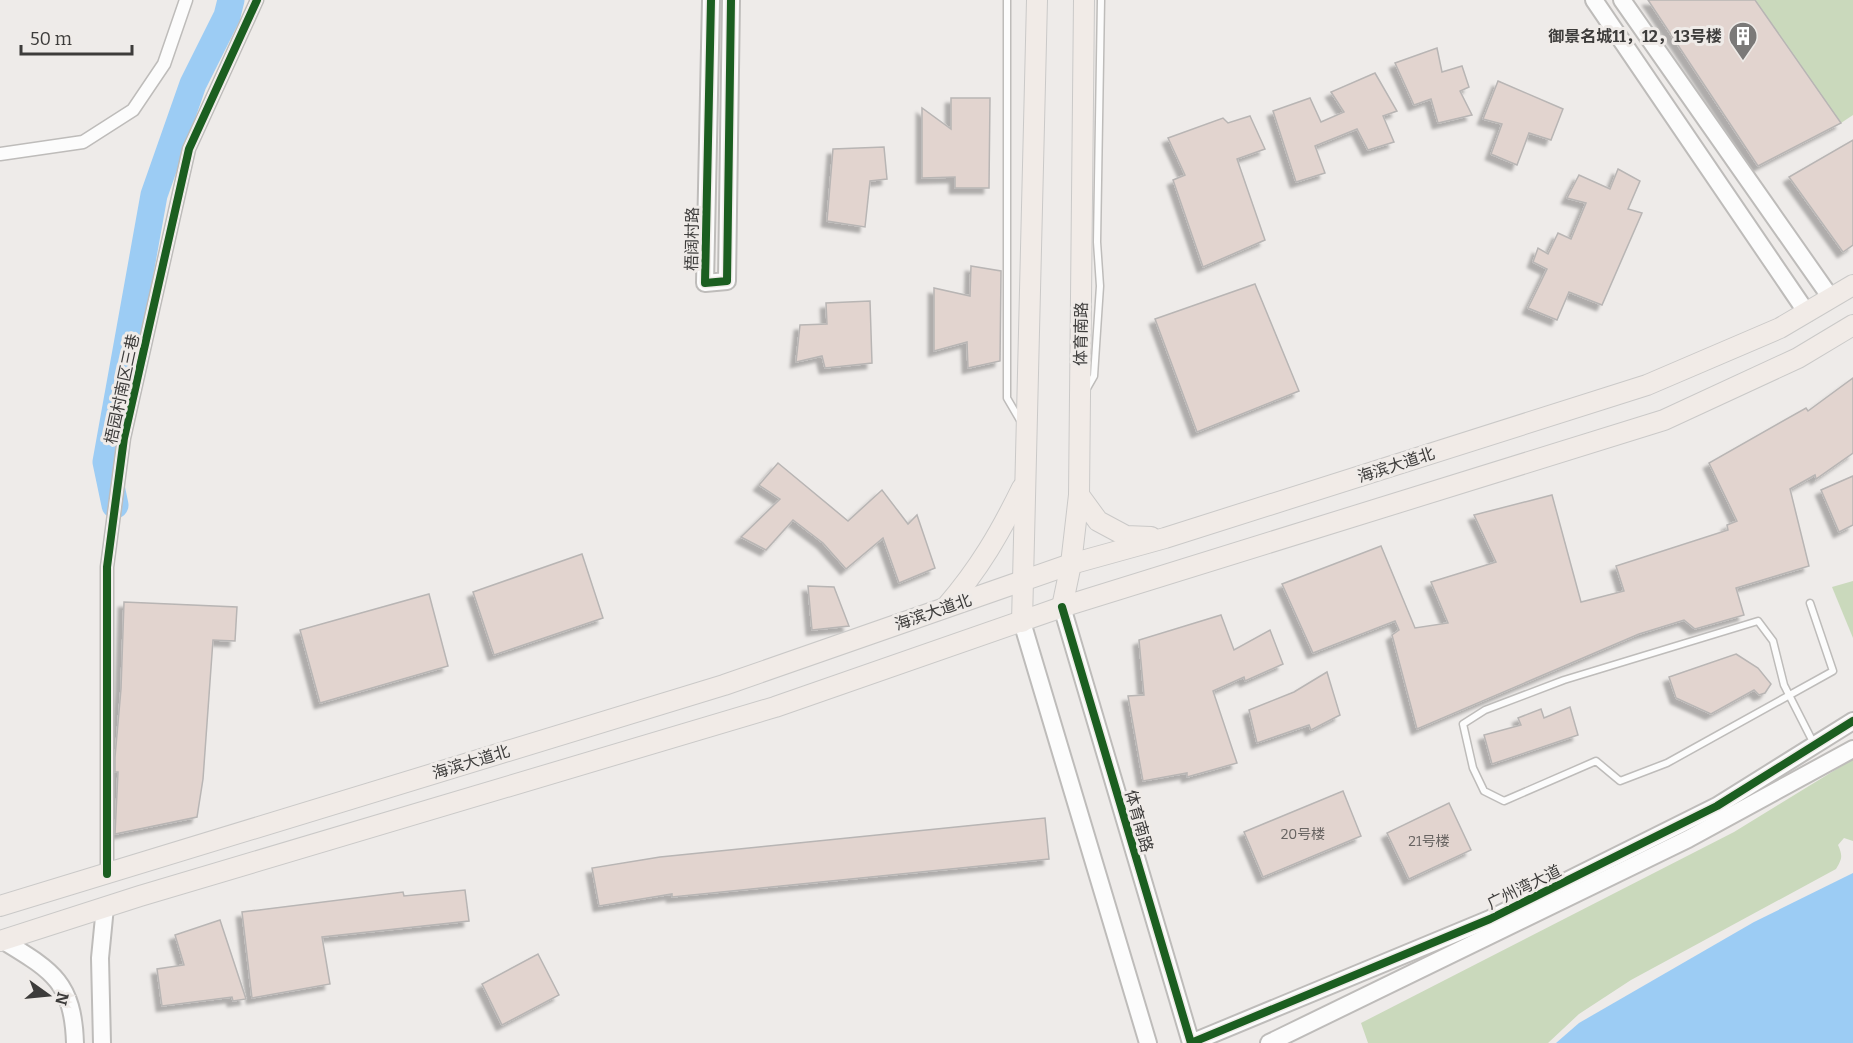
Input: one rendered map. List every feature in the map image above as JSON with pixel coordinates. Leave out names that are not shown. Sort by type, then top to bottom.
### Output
[{"type":"main road","points":[[1022,622],[1037,0]]},
{"type":"main road","name":"体育南路","points":[[1062,607],[1071,564],[1079,495],[1084,0]]},
{"type":"main road","name":"海滨大道北","points":[[0,906],[723,685],[1071,564],[1165,538],[1647,385],[1780,328],[1853,285]]},
{"type":"main road","name":"海滨大道北","points":[[1,940],[775,707],[1062,607],[1664,420],[1798,358],[1853,325]]},
{"type":"main road","points":[[945,608],[970,580],[1001,531],[1026,480]]},
{"type":"main road","points":[[1079,495],[1098,521],[1126,536],[1165,538]]},
{"type":"street","points":[[0,154],[82,142],[133,110],[164,64],[186,0]]},
{"type":"street","name":"梧园村南区三巷","points":[[107,874],[107,567],[124,438],[189,149],[257,0]]},
{"type":"street","name":"梧阔村路","points":[[711,0],[705,283],[727,281],[732,0]]},
{"type":"street","points":[[1594,0],[1807,313]]},
{"type":"street","points":[[1622,0],[1831,298]]},
{"type":"street","name":"体育南路","points":[[1062,607],[1191,1043]]},
{"type":"street","points":[[1022,622],[1148,1043]]},
{"type":"street","name":"广州湾大道","points":[[1191,1043],[1490,919],[1717,806],[1853,721]]},
{"type":"street","name":"广州湾大道","points":[[1269,1043],[1688,839],[1853,749]]},
{"type":"street","points":[[102,1043],[100,958],[105,907]]},
{"type":"street","points":[[1,940],[42,965],[64,988],[75,1017],[75,1043]]},
{"type":"lane","points":[[1007,0],[1007,398],[1027,433]]},
{"type":"lane","points":[[1080,402],[1094,376],[1100,286],[1097,242],[1101,0]]},
{"type":"lane","points":[[1810,603],[1833,671],[1789,695],[1667,763],[1620,781],[1596,761],[1504,801],[1484,791],[1473,768],[1463,724],[1485,710],[1564,680],[1758,621],[1773,641],[1784,685],[1789,695],[1815,745]]},
{"type":"green space","points":[[1753,0],[1853,0],[1853,115],[1841,123]]},
{"type":"green space","points":[[1853,581],[1853,638],[1832,587]]},
{"type":"green space","points":[[1853,759],[1853,841],[1844,838],[1838,845],[1841,857],[1836,869],[1631,980],[1579,1014],[1548,1043],[1368,1043],[1361,1023],[1734,832]]},
{"type":"water","points":[[1853,873],[1853,1043],[1556,1043],[1579,1023],[1754,922]]},
{"type":"building","name":"御景名城11，12，13号楼","points":[[1648,0],[1755,0],[1841,123],[1758,166]]},
{"type":"building","points":[[1437,48],[1442,72],[1462,66],[1469,87],[1460,91],[1472,115],[1438,123],[1431,99],[1414,105],[1395,63]]},
{"type":"building","points":[[1375,73],[1397,111],[1383,116],[1394,142],[1368,150],[1357,129],[1315,146],[1325,173],[1296,182],[1273,111],[1310,98],[1321,122],[1344,112],[1331,92]]},
{"type":"building","points":[[1498,81],[1563,109],[1551,140],[1529,133],[1517,165],[1491,154],[1502,124],[1483,119]]},
{"type":"building","points":[[951,98],[990,98],[989,188],[955,188],[955,177],[922,178],[922,108],[951,129]]},
{"type":"building","points":[[1250,116],[1265,149],[1237,159],[1265,240],[1203,267],[1173,180],[1185,175],[1168,138],[1223,118],[1228,123]]},
{"type":"building","points":[[1853,140],[1853,245],[1843,252],[1789,177]]},
{"type":"building","points":[[884,147],[887,179],[870,181],[865,227],[827,221],[833,149]]},
{"type":"building","points":[[1618,169],[1640,181],[1628,209],[1642,213],[1602,305],[1569,292],[1557,320],[1528,308],[1547,269],[1533,262],[1538,248],[1548,254],[1558,233],[1571,239],[1586,203],[1567,198],[1579,175],[1610,189]]},
{"type":"building","points":[[971,266],[1001,271],[1000,361],[968,368],[967,342],[934,351],[934,288],[970,296]]},
{"type":"building","points":[[1255,284],[1299,391],[1197,432],[1155,319]]},
{"type":"building","points":[[870,301],[872,363],[825,368],[822,356],[796,362],[800,325],[827,324],[826,303]]},
{"type":"building","points":[[1853,378],[1853,453],[1816,479],[1815,475],[1790,489],[1809,566],[1736,588],[1744,615],[1695,629],[1684,620],[1639,634],[1417,729],[1392,635],[1399,630],[1395,621],[1313,653],[1282,584],[1381,546],[1415,628],[1448,623],[1431,582],[1496,562],[1474,515],[1552,495],[1581,602],[1624,591],[1616,566],[1728,530],[1727,525],[1737,521],[1709,463],[1806,408],[1808,411]]},
{"type":"building","points":[[778,463],[848,521],[882,490],[908,524],[917,515],[935,568],[899,583],[883,538],[846,569],[823,543],[793,520],[766,550],[741,537],[780,499],[759,485]]},
{"type":"building","points":[[1853,476],[1853,525],[1839,532],[1821,490]]},
{"type":"building","points":[[582,554],[603,618],[494,655],[473,592]]},
{"type":"building","points":[[808,586],[834,587],[849,626],[812,630]]},
{"type":"building","points":[[429,594],[448,666],[320,703],[300,630]]},
{"type":"building","points":[[124,602],[237,607],[235,641],[213,640],[203,779],[197,817],[115,834],[118,772],[115,772],[115,757],[121,689]]},
{"type":"building","points":[[1221,615],[1234,650],[1270,630],[1283,664],[1245,681],[1244,677],[1213,691],[1237,763],[1187,777],[1187,773],[1143,781],[1128,696],[1144,695],[1139,640]]},
{"type":"building","points":[[1736,654],[1758,668],[1771,684],[1765,693],[1759,695],[1754,690],[1711,714],[1676,698],[1669,677]]},
{"type":"building","points":[[1327,672],[1340,715],[1311,730],[1309,725],[1257,743],[1249,710],[1294,692]]},
{"type":"building","points":[[1570,707],[1578,735],[1492,764],[1484,735],[1521,725],[1518,718],[1541,709],[1544,718]]},
{"type":"building","points":[[1343,791],[1361,836],[1263,877],[1244,832]]},
{"type":"building","points":[[1449,803],[1471,850],[1409,879],[1387,833]]},
{"type":"building","points":[[1045,818],[1049,859],[672,897],[672,894],[599,906],[592,868],[660,857]]},
{"type":"building","points":[[465,890],[469,921],[322,937],[330,984],[252,998],[242,912],[403,892],[404,896]]},
{"type":"building","points":[[220,920],[246,999],[233,1001],[232,997],[162,1006],[157,969],[184,965],[175,935]]},
{"type":"building","points":[[538,954],[559,995],[502,1025],[482,984]]},
{"type":"waterway","points":[[115,505],[106,462],[154,195],[193,84],[227,16],[231,0]]},
{"type":"cycle path","points":[[107,874],[107,567],[124,438],[189,149],[257,0]]},
{"type":"cycle path","points":[[711,0],[705,283],[727,281],[731,0]]},
{"type":"cycle path","points":[[1062,607],[1191,1043]]},
{"type":"cycle path","points":[[1191,1043],[1490,919],[1717,806],[1853,721]]},
{"type":"place","name":"御景名城11，12，13号楼","points":[[1743,62]]}]
